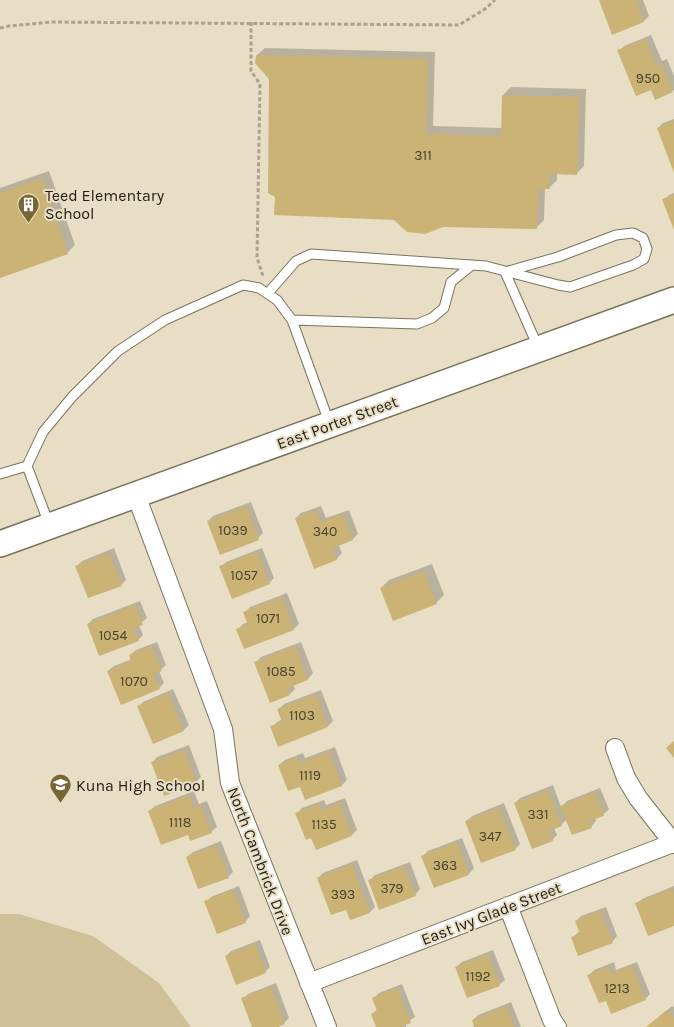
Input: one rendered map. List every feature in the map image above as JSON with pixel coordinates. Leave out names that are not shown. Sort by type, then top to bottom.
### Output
[{"type":"street","name":"East Porter Street","points":[[0,544],[674,300]]},
{"type":"street","name":"North Cambrick Drive","points":[[136,495],[224,729],[230,783],[327,1027]]},
{"type":"street","points":[[615,748],[626,778],[638,798],[673,843]]},
{"type":"street","name":"East Ivy Glade Street","points":[[309,983],[673,843]]},
{"type":"street","points":[[508,906],[552,1020],[557,1027]]},
{"type":"lane","points":[[268,293],[296,261],[311,254],[486,266],[505,272],[570,287],[633,265],[644,259],[647,250],[644,238],[633,233],[616,235],[558,257],[505,272]]},
{"type":"lane","points":[[292,320],[417,324],[432,318],[444,308],[451,282],[472,265]]},
{"type":"lane","points":[[505,272],[539,350]]},
{"type":"lane","points":[[50,526],[27,466],[43,432],[72,397],[118,351],[165,320],[243,285],[259,288],[278,300],[292,320],[330,425]]},
{"type":"lane","points":[[0,474],[27,466]]},
{"type":"path","points":[[0,28],[51,22],[459,25],[485,9],[494,0]]},
{"type":"path","points":[[251,22],[251,71],[260,84],[257,258],[268,293]]},
{"type":"shaded area","points":[[0,914],[19,914],[93,936],[159,983],[191,1027],[0,1027]]},
{"type":"building","points":[[599,0],[636,0],[644,22],[612,35]]},
{"type":"building","points":[[646,39],[656,66],[662,64],[673,92],[655,100],[651,90],[636,96],[617,50]]},
{"type":"building","points":[[256,55],[428,59],[426,134],[501,136],[502,95],[579,97],[577,175],[550,174],[550,189],[538,189],[537,229],[443,227],[425,234],[407,232],[394,220],[274,215],[275,197],[268,193],[269,79],[255,63]]},
{"type":"building","points":[[674,121],[674,173],[657,128]]},
{"type":"building","name":"Teed Elementary School","points":[[42,178],[68,254],[0,278],[0,193]]},
{"type":"building","points":[[674,195],[674,230],[662,199]]},
{"type":"building","points":[[246,506],[259,540],[220,555],[207,521]]},
{"type":"building","points":[[316,510],[321,522],[343,514],[353,540],[333,548],[337,560],[314,569],[295,518]]},
{"type":"building","points":[[257,552],[270,584],[232,599],[219,566]]},
{"type":"building","points":[[109,553],[122,586],[88,598],[75,566]]},
{"type":"building","points":[[424,571],[437,604],[393,621],[380,588]]},
{"type":"building","points":[[282,597],[294,630],[244,649],[236,629],[248,625],[243,612]]},
{"type":"building","points":[[135,605],[143,625],[133,628],[139,641],[99,656],[87,624]]},
{"type":"building","points":[[151,646],[162,671],[154,674],[160,689],[121,705],[107,671],[131,661],[129,655]]},
{"type":"building","points":[[295,646],[308,680],[288,688],[290,695],[270,703],[254,662]]},
{"type":"building","points":[[168,693],[184,731],[153,744],[137,706]]},
{"type":"building","points":[[316,694],[328,727],[278,747],[270,726],[282,722],[277,709]]},
{"type":"building","points":[[674,741],[674,758],[666,748]]},
{"type":"building","points":[[184,750],[197,783],[164,796],[151,762]]},
{"type":"building","points":[[329,752],[342,786],[305,800],[300,787],[288,791],[278,765],[297,757],[299,763]]},
{"type":"building","points":[[548,790],[562,826],[549,831],[553,841],[532,849],[514,803]]},
{"type":"building","points":[[595,792],[604,816],[589,821],[592,828],[572,835],[560,806]]},
{"type":"building","points":[[189,795],[194,808],[201,805],[212,833],[190,841],[188,835],[161,845],[148,811]]},
{"type":"building","points":[[340,803],[352,836],[316,850],[311,838],[306,840],[295,813],[319,804],[321,810]]},
{"type":"building","points":[[499,808],[516,850],[481,863],[465,821]]},
{"type":"building","points":[[457,842],[469,875],[434,888],[421,856]]},
{"type":"building","points":[[216,845],[229,878],[198,889],[186,857]]},
{"type":"building","points":[[352,864],[370,913],[350,920],[346,910],[331,915],[317,878]]},
{"type":"building","points":[[404,866],[416,896],[379,910],[368,880]]},
{"type":"building","points":[[672,889],[674,893],[674,926],[648,936],[635,903]]},
{"type":"building","points":[[233,890],[246,923],[217,934],[204,901]]},
{"type":"building","points":[[600,911],[613,943],[578,956],[571,937],[580,934],[575,921]]},
{"type":"building","points":[[255,944],[266,973],[236,985],[225,956]]},
{"type":"building","points":[[488,954],[500,986],[467,998],[455,967]]},
{"type":"building","points":[[632,966],[646,1000],[611,1014],[606,1001],[599,1003],[587,975],[608,967],[611,974]]},
{"type":"building","points":[[271,987],[285,1024],[278,1027],[252,1027],[241,998]]},
{"type":"building","points":[[397,988],[411,1023],[400,1027],[376,1027],[371,1014],[377,1011],[372,998]]},
{"type":"building","points":[[506,1006],[514,1027],[474,1027],[472,1020]]},
{"type":"building","points":[[667,1010],[674,1018],[674,1027],[646,1027]]},
{"type":"place","name":"Teed Elementary School","points":[[29,223]]},
{"type":"place","name":"Kuna High School","points":[[60,804]]}]
